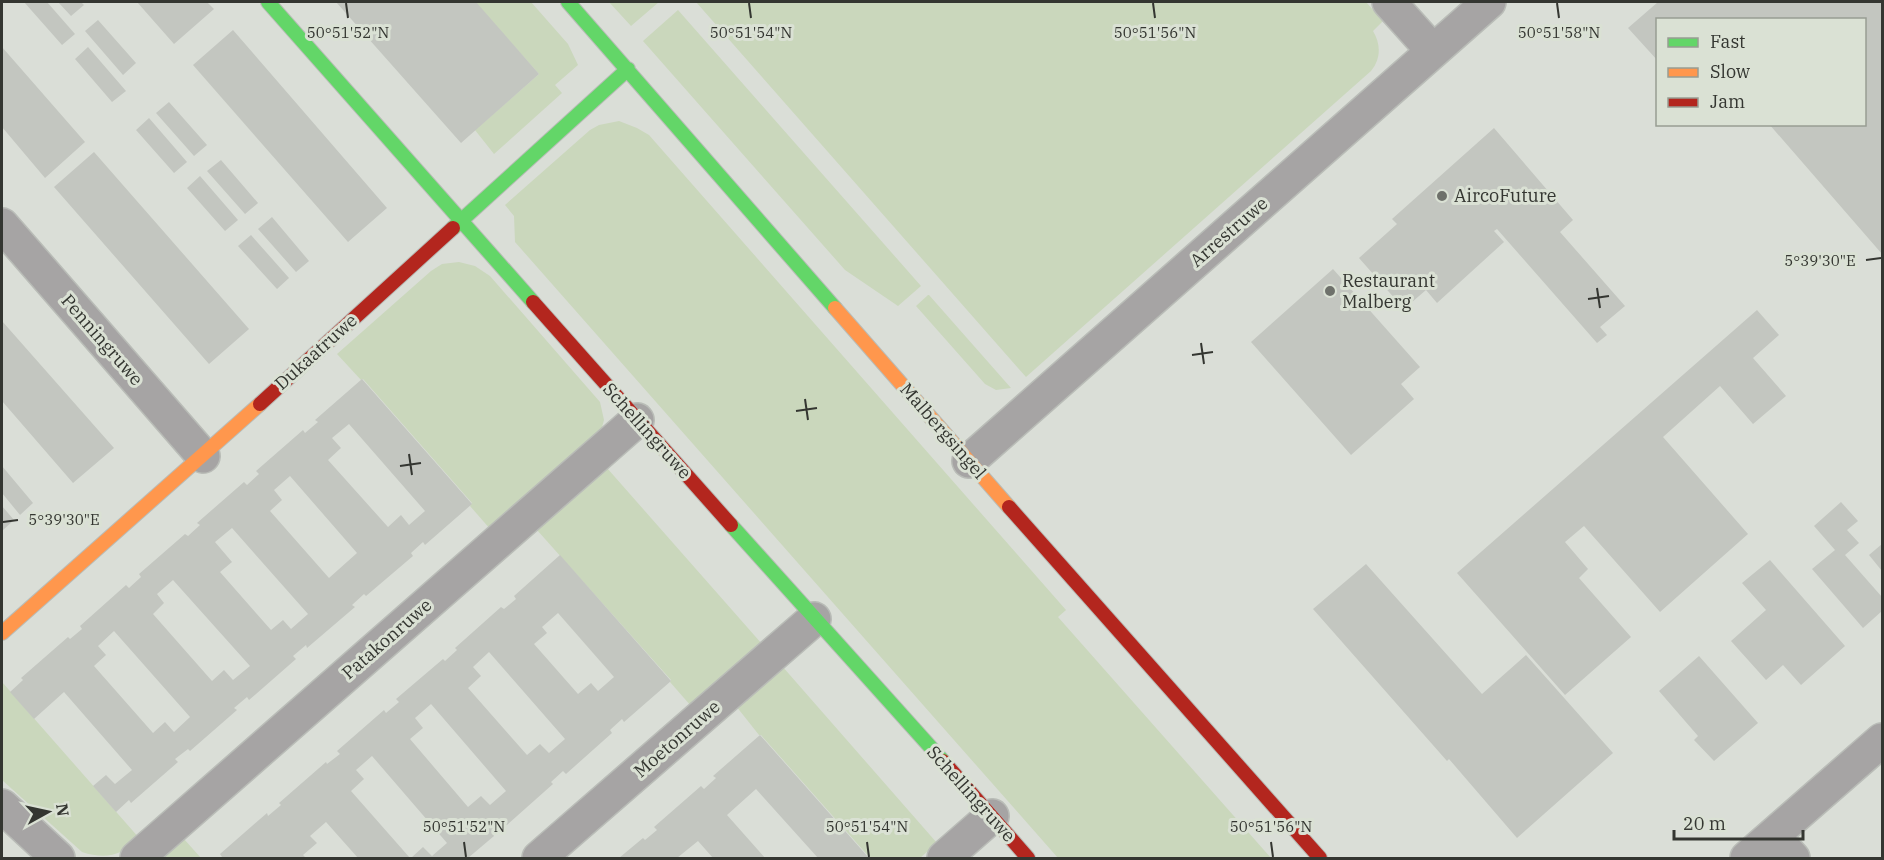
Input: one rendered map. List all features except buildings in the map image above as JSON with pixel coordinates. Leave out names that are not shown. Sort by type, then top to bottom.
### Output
[{"type":"street","name":"Schellingruwe","points":[[268,2],[1028,858]]},
{"type":"street","name":"Malbergsingel","points":[[568,2],[1320,858]]},
{"type":"street","points":[[1389,2],[1433,51]]},
{"type":"street","name":"Arrestruwe","points":[[969,461],[1489,2]]},
{"type":"street","name":"Dukaatruwe","points":[[2,633],[202,456],[628,69]]},
{"type":"street","name":"Penningruwe","points":[[2,225],[202,456]]},
{"type":"street","name":"Patakonruwe","points":[[137,858],[637,420]]},
{"type":"street","name":"Moetonruwe","points":[[539,858],[814,619]]},
{"type":"street","points":[[1747,858],[1783,847],[1882,740]]},
{"type":"street","points":[[2,806],[58,858]]},
{"type":"street","points":[[944,858],[992,816]]},
{"type":"green space","points":[[475,2],[531,2],[568,44],[578,65],[555,85],[562,93],[494,154],[475,130],[539,74]]},
{"type":"green space","points":[[609,2],[659,2],[631,26]]},
{"type":"green space","points":[[696,2],[1366,2],[1383,21],[1373,31],[1379,51],[1377,62],[1371,71],[1026,377]]},
{"type":"green space","points":[[678,10],[921,286],[898,306],[845,270],[643,41]]},
{"type":"green space","points":[[619,121],[649,135],[1066,610],[1058,617],[1271,858],[1058,858],[515,242],[514,216],[505,205],[590,130],[599,125]]},
{"type":"green space","points":[[459,262],[475,266],[490,276],[600,402],[604,420],[601,431],[491,530],[470,506],[472,503],[363,379],[361,380],[337,354],[431,271],[442,264]]},
{"type":"green space","points":[[928,295],[1011,388],[996,390],[985,384],[916,306]]},
{"type":"green space","points":[[607,468],[762,644],[691,706],[670,682],[671,680],[537,530]]},
{"type":"green space","points":[[782,666],[937,843],[920,858],[870,858],[759,735],[736,706]]},
{"type":"green space","points":[[2,682],[140,839],[127,849],[113,855],[99,856],[82,852],[2,780]]},
{"type":"green space","points":[[184,839],[201,858],[162,858]]},
{"type":"traffic: fast","points":[[268,2],[533,302]]},
{"type":"traffic: fast","points":[[568,2],[835,308]]},
{"type":"traffic: fast","points":[[453,228],[628,69]]},
{"type":"traffic: fast","points":[[731,525],[943,761]]},
{"type":"traffic: slow","points":[[835,308],[1009,507]]},
{"type":"traffic: slow","points":[[2,633],[260,404]]},
{"type":"traffic: jam","points":[[260,404],[453,228]]},
{"type":"traffic: jam","points":[[533,302],[731,525]]},
{"type":"traffic: jam","points":[[1009,507],[1320,858]]},
{"type":"traffic: jam","points":[[943,761],[1028,858]]},
{"type":"place","name":"AircoFuture","points":[[1442,196]]},
{"type":"place","name":"Restaurant Malberg","points":[[1330,291]]}]
